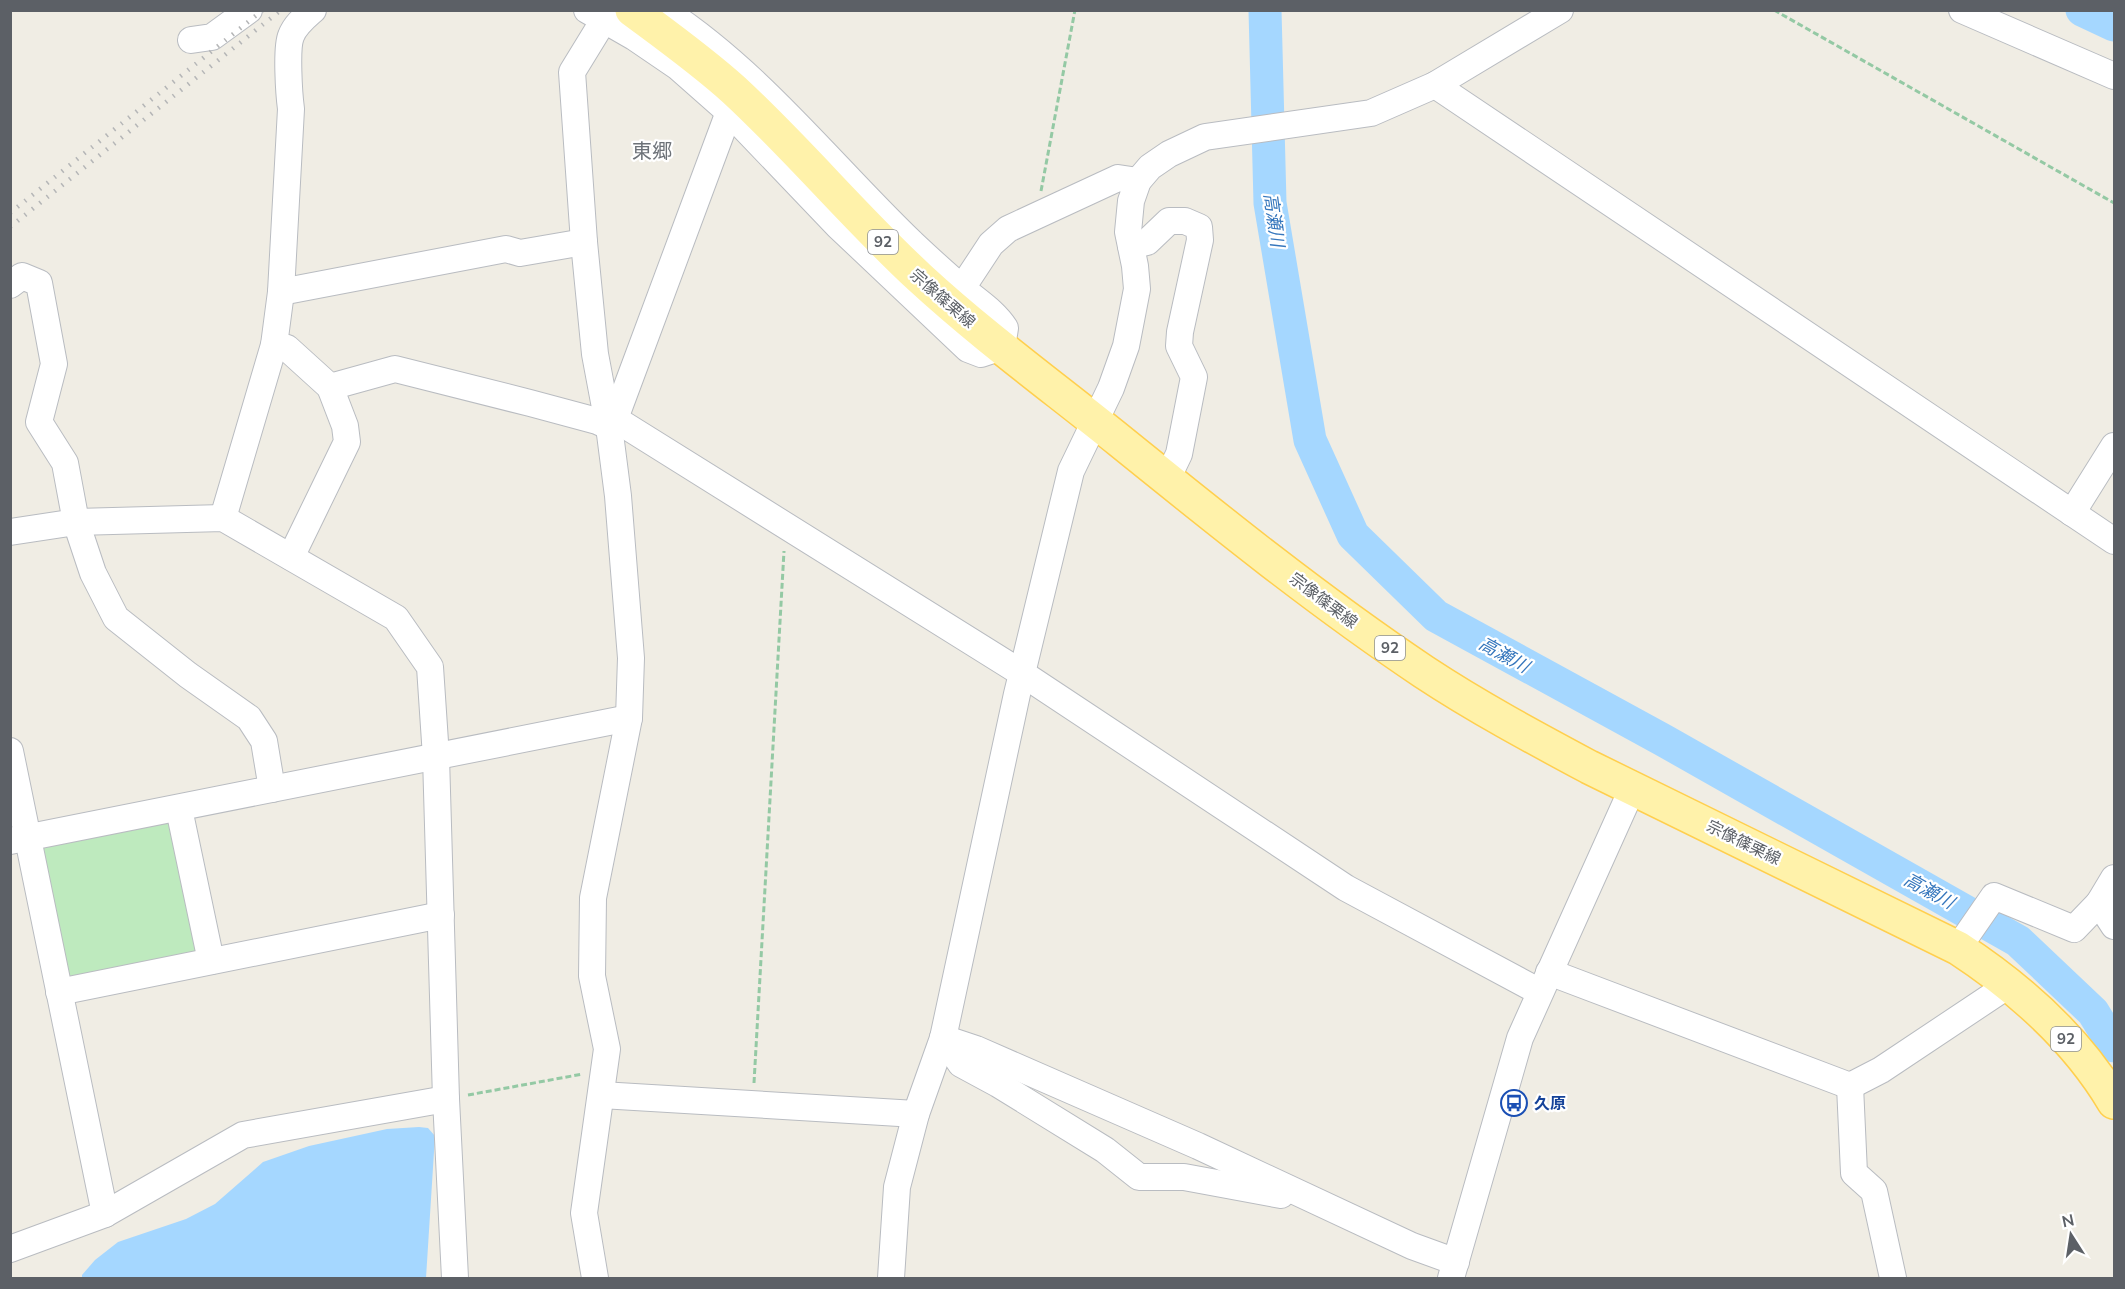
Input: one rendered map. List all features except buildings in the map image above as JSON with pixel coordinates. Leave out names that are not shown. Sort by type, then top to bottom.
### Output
[{"type":"main road","name":"宗像篠栗線","points":[[608,13],[724,81],[920,278],[1167,479],[1343,616],[1487,712],[1589,767],[1963,941],[2049,1020],[2084,1059],[2115,1102]]},
{"type":"street","points":[[191,40],[212,37],[249,10]]},
{"type":"street","points":[[223,518],[274,345],[281,292],[291,109],[288,90],[290,36],[301,20],[313,10]]},
{"type":"street","points":[[595,1278],[584,1214],[607,1049],[592,976],[593,898],[629,718],[631,658],[611,426],[595,354],[584,242],[572,72],[608,13],[634,37],[678,67],[729,112],[838,226],[968,349],[981,354],[1002,347],[1005,328],[996,315],[962,288],[864,195],[766,93],[722,53],[664,10]]},
{"type":"street","points":[[891,1278],[897,1187],[916,1114],[943,1038],[1023,674],[1071,471],[1111,388],[1126,346],[1137,289],[1128,232],[1131,201],[1138,181],[1150,167],[1169,154],[1205,137],[1371,113],[1435,86],[1560,10]]},
{"type":"street","points":[[1962,10],[2115,76]]},
{"type":"street","points":[[1435,86],[2115,541]]},
{"type":"street","points":[[611,426],[729,112]]},
{"type":"street","points":[[962,288],[991,244],[1008,229],[1118,178],[1138,181]]},
{"type":"street","points":[[1131,246],[1147,242],[1169,221],[1185,221],[1199,227],[1200,240],[1179,346],[1194,376],[1179,454],[1167,479]]},
{"type":"street","points":[[281,292],[506,249],[520,253],[584,242]]},
{"type":"street","points":[[10,285],[22,276],[39,283],[54,364],[39,422],[65,463],[76,522],[93,573],[116,618],[188,675],[249,718],[264,741],[272,789]]},
{"type":"street","points":[[274,345],[287,348],[330,387],[345,426],[347,442],[291,557]]},
{"type":"street","points":[[330,387],[395,369],[611,426],[786,525],[1023,674],[1346,888],[1544,982],[1850,1086],[1881,1070],[2010,984]]},
{"type":"street","points":[[2072,513],[2115,446]]},
{"type":"street","points":[[10,532],[76,522],[223,518],[396,618],[430,667],[436,757],[446,1099],[455,1278]]},
{"type":"street","points":[[19,839],[629,718]]},
{"type":"street","points":[[10,751],[19,839],[59,992],[105,1214]]},
{"type":"street","points":[[943,1038],[976,1048],[1198,1146],[1412,1246],[1454,1270],[1520,1038],[1633,788]]},
{"type":"street","points":[[178,809],[211,961]]},
{"type":"street","points":[[1963,941],[1994,896],[2074,929],[2099,903],[2115,878]]},
{"type":"street","points":[[2099,903],[2115,926]]},
{"type":"street","points":[[59,992],[441,915]]},
{"type":"street","points":[[943,1038],[961,1064],[998,1084],[1105,1150],[1139,1177],[1184,1177],[1318,1202]]},
{"type":"street","points":[[603,1083],[753,1104],[916,1114]]},
{"type":"street","points":[[1850,1086],[1854,1173],[1875,1191],[1893,1278]]},
{"type":"street","points":[[10,1250],[105,1214],[243,1135],[446,1099]]},
{"type":"path","points":[[1036,216],[1075,10]]},
{"type":"path","points":[[1774,10],[2115,203]]},
{"type":"path","points":[[753,1104],[786,525]]},
{"type":"path","points":[[446,1099],[603,1083]]},
{"type":"green space","points":[[167,819],[176,824],[199,946],[194,955],[72,979],[64,973],[38,851],[46,842]]},
{"type":"water","points":[[428,1128],[435,1136],[426,1278],[82,1278],[95,1260],[118,1242],[186,1219],[215,1204],[263,1162],[309,1146],[387,1129]]},
{"type":"waterway","name":"高瀬川","points":[[1265,10],[1270,203],[1310,440],[1353,535],[1436,616],[1663,740],[2018,941],[2093,1012],[2114,1046]]},
{"type":"waterway","points":[[2082,10],[2114,25]]},
{"type":"railway","points":[[10,213],[263,10]]},
{"type":"railway","points":[[10,227],[281,10]]},
{"type":"place","name":"久原","points":[[1514,1103]]},
{"type":"district","name":"東郷","points":[[652,151]]}]
